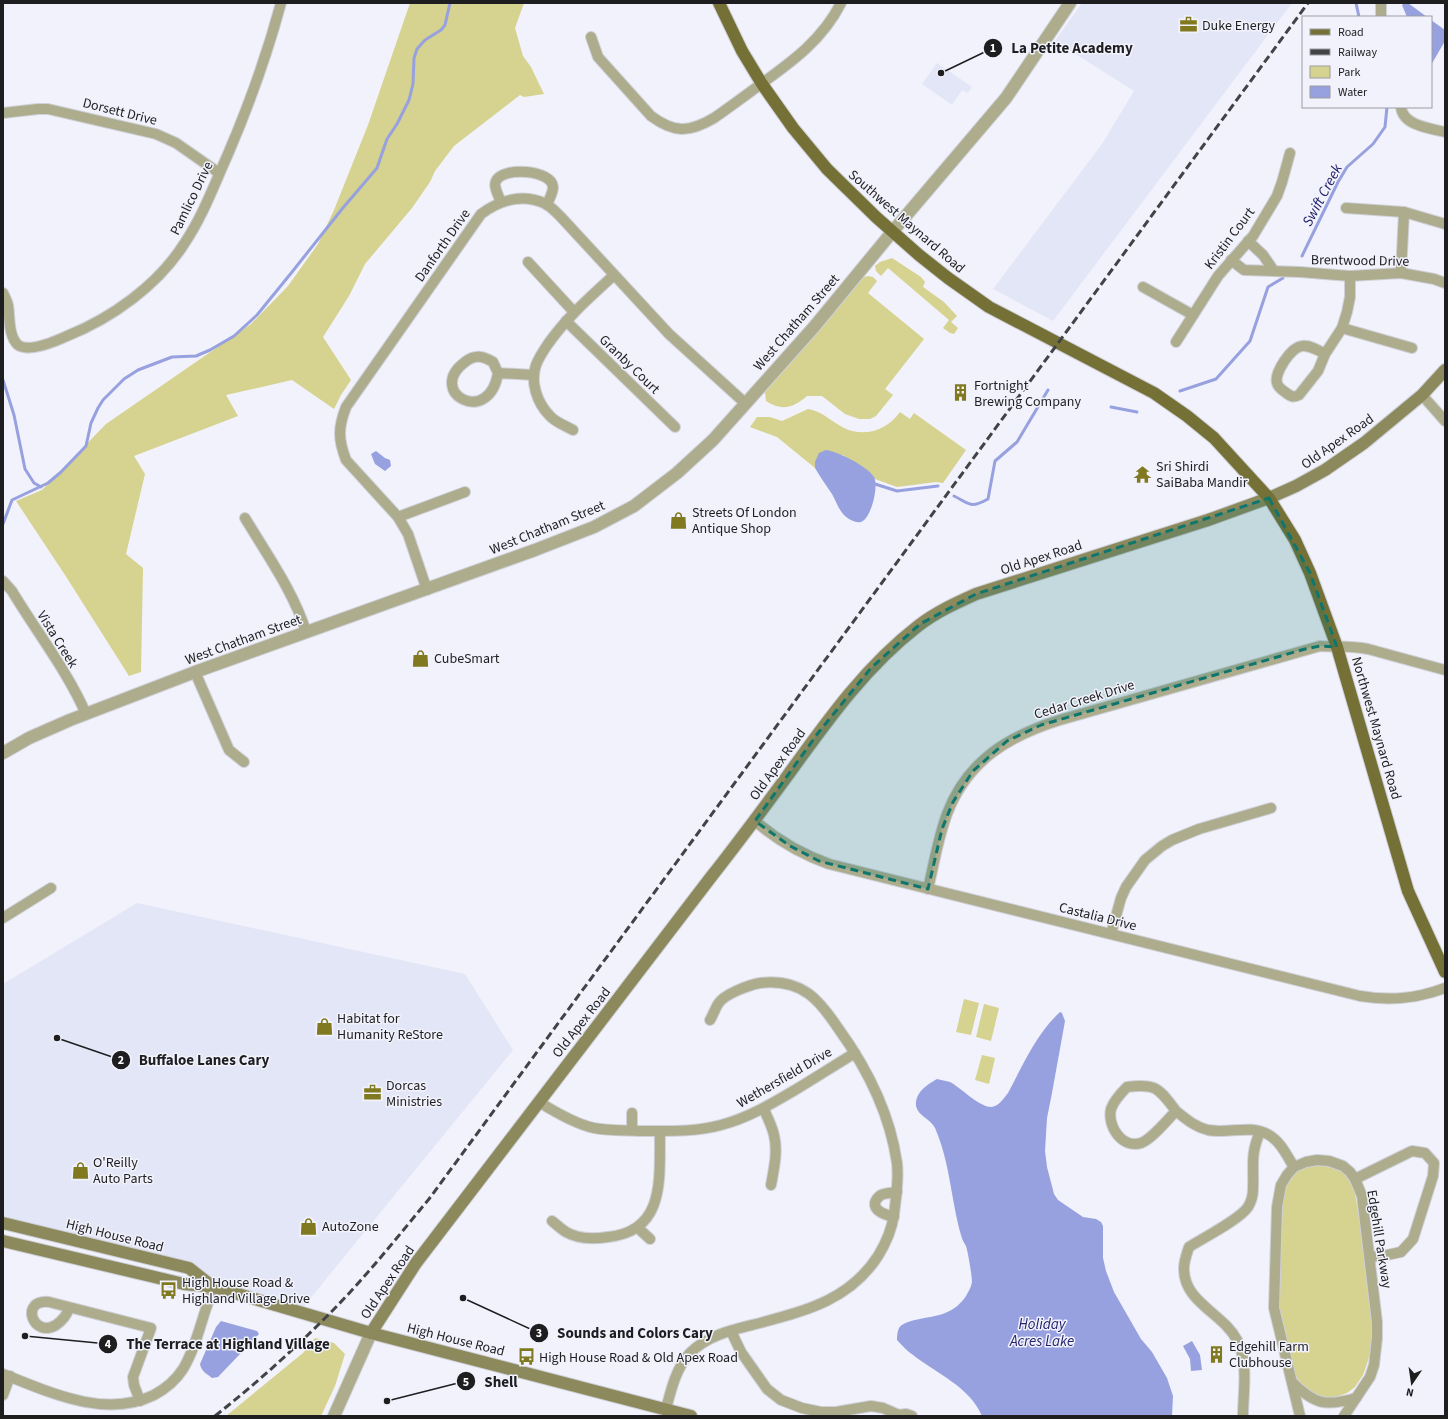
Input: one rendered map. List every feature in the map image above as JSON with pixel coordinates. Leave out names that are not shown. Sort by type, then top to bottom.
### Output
[{"type":"main road","name":"Southwest Maynard Road","points":[[718,3],[742,51],[762,84],[793,128],[827,169],[919,255],[989,307],[1154,393],[1214,438],[1269,498]]},
{"type":"main road","name":"Old Apex Road","points":[[371,1333],[416,1263],[755,821],[818,733],[850,691],[893,647],[920,624],[948,607],[976,594],[1208,520],[1269,498],[1296,486],[1325,470],[1364,443],[1422,394],[1445,370]]},
{"type":"main road","name":"Northwest Maynard Road","points":[[1269,498],[1295,540],[1310,573],[1338,647],[1408,892],[1445,972]]},
{"type":"main road","name":"High House Road","points":[[3,1223],[189,1268],[214,1287]]},
{"type":"main road","name":"High House Road","points":[[3,1241],[184,1284],[214,1287],[371,1333],[691,1416]]},
{"type":"street","name":"Pamlico Drive","points":[[3,294],[8,304],[13,337],[18,344],[24,348],[54,342],[108,317],[131,300],[151,282],[184,245],[198,221],[242,121],[265,56],[281,3]]},
{"type":"street","points":[[591,37],[598,57],[651,116],[670,127],[692,129],[701,126],[714,118],[762,84],[808,47],[827,26],[841,3]]},
{"type":"street","name":"West Chatham Street","points":[[3,753],[29,738],[86,714],[195,672],[535,550],[594,527],[634,506],[682,468],[713,440],[814,327],[893,231],[1009,95],[1070,3]]},
{"type":"street","points":[[1381,3],[1381,16]]},
{"type":"street","points":[[1401,108],[1403,115],[1411,122],[1445,132]]},
{"type":"street","name":"Dorsett Drive","points":[[3,113],[48,109],[156,134],[176,143],[219,173]]},
{"type":"street","name":"Kristin Court","points":[[1176,342],[1218,276],[1253,236],[1277,196],[1290,153]]},
{"type":"street","points":[[501,202],[495,184],[496,180],[502,175],[507,172],[537,173],[544,176],[552,183],[553,187],[547,205]]},
{"type":"street","name":"Danforth Drive","points":[[427,590],[408,534],[398,517],[346,460],[341,448],[339,436],[341,420],[346,407],[481,214],[501,202],[523,198],[536,200],[547,205],[560,216],[669,334],[745,403]]},
{"type":"street","points":[[1346,208],[1404,212],[1445,224]]},
{"type":"street","points":[[1401,273],[1404,212]]},
{"type":"street","points":[[1248,241],[1263,255],[1274,271]]},
{"type":"street","name":"Brentwood Drive","points":[[1231,260],[1244,270],[1350,276],[1401,273],[1445,283]]},
{"type":"street","points":[[528,262],[574,312]]},
{"type":"street","points":[[573,430],[550,417],[544,409],[537,394],[534,375],[536,365],[540,355],[566,321],[614,275]]},
{"type":"street","points":[[1325,354],[1309,346],[1302,346],[1293,350],[1284,362],[1277,377],[1276,382],[1278,386],[1291,396],[1295,397],[1299,395],[1318,371],[1325,354],[1342,328],[1350,297],[1350,276]]},
{"type":"street","points":[[1143,288],[1193,315]]},
{"type":"street","name":"Granby Court","points":[[566,321],[675,427]]},
{"type":"street","points":[[1342,328],[1412,348]]},
{"type":"street","points":[[481,356],[493,362],[498,373],[494,387],[486,397],[479,401],[471,402],[465,400],[456,395],[452,387],[453,378],[456,372],[465,362],[473,357],[481,356]]},
{"type":"street","points":[[498,373],[534,375]]},
{"type":"street","points":[[1422,394],[1445,421]]},
{"type":"street","points":[[398,517],[465,492]]},
{"type":"street","points":[[245,518],[292,598],[306,632]]},
{"type":"street","name":"Vista Creek","points":[[3,581],[12,592],[57,661],[81,702],[86,714]]},
{"type":"street","name":"Cedar Creek Drive","points":[[928,888],[942,829],[952,802],[959,790],[973,771],[988,756],[1007,741],[1026,731],[1305,649],[1320,646],[1356,647],[1368,649],[1445,670]]},
{"type":"street","points":[[195,672],[229,750],[244,762]]},
{"type":"street","points":[[1111,934],[1121,898],[1126,888],[1145,860],[1162,846],[1172,840],[1199,829],[1271,808]]},
{"type":"street","name":"Castalia Drive","points":[[755,821],[790,846],[819,860],[1360,996],[1389,999],[1416,997],[1445,988]]},
{"type":"street","points":[[3,918],[51,888]]},
{"type":"street","points":[[666,1409],[679,1369],[690,1354],[705,1341],[731,1330],[814,1307],[826,1302],[846,1290],[859,1279],[876,1260],[888,1239],[894,1217],[897,1163],[887,1120],[873,1085],[855,1053],[842,1033],[810,994],[787,984],[776,982],[746,986],[719,1003],[710,1020]]},
{"type":"street","name":"Wethersfield Drive","points":[[539,1102],[583,1125],[606,1130],[698,1130],[720,1126],[746,1117],[764,1108],[855,1053]]},
{"type":"street","points":[[1176,1111],[1151,1135],[1140,1143],[1132,1143],[1124,1140],[1117,1135],[1111,1124],[1110,1116],[1116,1099],[1128,1087],[1146,1086],[1157,1089],[1176,1111],[1190,1123],[1206,1130],[1252,1130],[1269,1135],[1279,1143],[1294,1167],[1286,1175],[1279,1195],[1275,1249],[1274,1308],[1300,1416]]},
{"type":"street","points":[[764,1108],[774,1134],[776,1146],[776,1158],[771,1185]]},
{"type":"street","points":[[632,1113],[632,1130]]},
{"type":"street","points":[[552,1221],[566,1232],[586,1238],[614,1237],[628,1234],[638,1228],[646,1220],[657,1193],[659,1178],[660,1131]]},
{"type":"street","points":[[1243,1416],[1244,1368],[1240,1347],[1227,1327],[1192,1294],[1188,1286],[1184,1267],[1189,1247],[1234,1219],[1248,1207],[1253,1190],[1252,1154],[1260,1132]]},
{"type":"street","points":[[1355,1179],[1412,1151],[1425,1153],[1434,1163],[1433,1176],[1413,1239],[1401,1252],[1387,1256],[1370,1257]]},
{"type":"street","name":"Edgehill Parkway","points":[[1294,1167],[1306,1162],[1317,1160],[1329,1161],[1343,1166],[1355,1179],[1362,1196],[1377,1322],[1376,1353],[1370,1377],[1344,1416]]},
{"type":"street","points":[[894,1217],[884,1214],[878,1210],[875,1206],[875,1201],[881,1195],[896,1192]]},
{"type":"street","points":[[638,1228],[650,1239]]},
{"type":"street","points":[[3,1395],[6,1375],[46,1391],[86,1403],[117,1406],[140,1401],[160,1392],[182,1372],[193,1348],[214,1287]]},
{"type":"street","points":[[69,1308],[151,1328],[133,1377],[134,1385],[140,1401]]},
{"type":"street","points":[[731,1330],[741,1352],[767,1389],[781,1400],[802,1408],[821,1412],[836,1412],[871,1406],[887,1410],[898,1416],[906,1414],[912,1416]]},
{"type":"street","name":"Old Apex Road","points":[[334,1416],[362,1350],[371,1333]]},
{"type":"street","points":[[1292,1382],[1305,1395],[1322,1402],[1337,1402],[1356,1398]]},
{"type":"highlighted area","points":[[1269,498],[1310,573],[1337,647],[1320,646],[1305,649],[1041,725],[1007,741],[973,771],[953,802],[942,829],[928,889],[819,861],[790,846],[755,821],[818,733],[871,668],[920,624],[976,594]]},
{"type":"shaded area","name":"Duke Energy","points":[[1082,3],[1292,3],[1053,321],[993,289],[1102,144],[1134,91],[1055,41]]},
{"type":"shaded area","points":[[937,63],[972,87],[968,93],[962,90],[952,105],[922,84]]},
{"type":"shaded area","points":[[137,903],[465,974],[513,1050],[300,1311],[214,1287],[189,1268],[3,1223],[3,984]]},
{"type":"green space","points":[[410,3],[524,3],[515,28],[523,56],[531,67],[544,94],[524,97],[520,95],[454,146],[435,171],[430,182],[412,208],[365,264],[349,296],[323,337],[351,380],[334,409],[292,380],[226,395],[238,416],[134,456],[145,474],[126,554],[143,568],[141,672],[129,676],[16,501],[42,490],[106,424],[251,324],[288,286],[318,244],[334,210],[368,125]]},
{"type":"green space","points":[[892,258],[921,277],[925,282],[923,287],[944,302],[957,316],[951,322],[958,328],[954,334],[943,328],[949,320],[888,268],[881,276],[876,271],[875,266],[880,262]]},
{"type":"green space","points":[[864,277],[873,277],[877,281],[868,293],[924,339],[885,389],[893,395],[876,416],[870,419],[859,419],[845,414],[822,396],[807,396],[798,403],[788,407],[778,406],[766,401],[765,392]]},
{"type":"green space","points":[[808,409],[822,414],[844,428],[860,432],[868,432],[882,428],[889,424],[900,412],[910,419],[914,413],[966,450],[943,483],[936,482],[897,487],[875,479],[843,455],[815,462],[815,468],[777,437],[750,427],[757,417],[770,417],[782,421]]},
{"type":"green space","points":[[964,999],[979,1003],[971,1035],[956,1032]]},
{"type":"green space","points":[[984,1004],[999,1008],[991,1041],[976,1037]]},
{"type":"green space","points":[[982,1055],[995,1058],[989,1084],[975,1080]]},
{"type":"green space","points":[[1318,1163],[1331,1166],[1344,1172],[1354,1188],[1366,1257],[1372,1312],[1371,1349],[1363,1375],[1355,1387],[1347,1393],[1336,1397],[1325,1398],[1307,1391],[1295,1376],[1279,1317],[1277,1294],[1281,1205],[1286,1182],[1304,1165]]},
{"type":"green space","points":[[315,1338],[334,1343],[345,1354],[335,1386],[321,1416],[226,1416],[303,1353]]},
{"type":"water","points":[[1404,3],[1408,3],[1426,16],[1407,16],[1402,5]]},
{"type":"water","points":[[1432,21],[1445,30],[1445,41],[1432,63]]},
{"type":"water","points":[[826,450],[832,451],[852,460],[865,468],[874,477],[875,494],[871,509],[865,520],[856,522],[843,514],[815,468],[815,462],[819,453]]},
{"type":"water","points":[[376,451],[390,460],[391,466],[385,471],[375,464],[371,454]]},
{"type":"water","name":"Holiday Acres Lake","points":[[1060,1012],[1062,1013],[1065,1021],[1047,1118],[1045,1151],[1047,1167],[1054,1194],[1058,1200],[1083,1217],[1096,1219],[1101,1222],[1103,1226],[1103,1258],[1106,1271],[1114,1292],[1141,1339],[1152,1352],[1167,1378],[1173,1396],[1172,1416],[982,1416],[969,1396],[952,1381],[922,1362],[897,1340],[898,1330],[902,1325],[940,1315],[957,1306],[966,1296],[972,1282],[968,1253],[961,1236],[944,1154],[935,1128],[931,1122],[917,1109],[917,1097],[926,1086],[937,1079],[950,1082],[981,1104],[991,1107],[996,1106],[1008,1093],[1037,1040],[1051,1021]]},
{"type":"water","points":[[221,1321],[257,1331],[259,1334],[218,1377],[212,1378],[206,1374],[200,1364],[216,1327]]},
{"type":"water","points":[[1192,1341],[1200,1355],[1202,1370],[1191,1371],[1190,1359],[1183,1346]]},
{"type":"waterway","points":[[3,524],[12,500],[48,483],[86,446],[91,423],[98,408],[103,400],[124,379],[138,370],[172,357],[196,356],[210,350],[234,336],[257,315],[377,168],[387,139],[397,124],[409,100],[413,84],[414,58],[417,49],[425,40],[441,30],[445,25],[450,3]]},
{"type":"waterway","name":"Swift Creek","points":[[1356,3],[1359,16]]},
{"type":"waterway","name":"Swift Creek","points":[[1302,256],[1338,182],[1347,167],[1373,144],[1385,127],[1387,108]]},
{"type":"waterway","name":"Swift Creek","points":[[1180,391],[1216,379],[1250,341],[1268,287],[1283,278]]},
{"type":"waterway","points":[[3,380],[14,415],[25,469],[34,483],[41,487]]},
{"type":"waterway","name":"Swift Creek","points":[[954,496],[974,505],[988,499],[995,461],[1017,442],[1048,390]]},
{"type":"waterway","name":"Swift Creek","points":[[1111,407],[1137,412]]},
{"type":"waterway","name":"Swift Creek","points":[[875,484],[897,491],[938,486]]},
{"type":"railway","points":[[215,1416],[278,1363],[337,1306],[373,1267],[429,1199],[1308,3]]},
{"type":"place","name":"Duke Energy","points":[[1189,25]]},
{"type":"place","name":"La Petite Academy","points":[[941,73]]},
{"type":"place","name":"Fortnight Brewing Company","points":[[961,393]]},
{"type":"place","name":"Sri Shirdi SaiBaba Mandir","points":[[1143,474]]},
{"type":"place","name":"Streets Of London Antique Shop","points":[[679,520]]},
{"type":"place","name":"CubeSmart","points":[[421,658]]},
{"type":"place","name":"Habitat for Humanity ReStore","points":[[324,1026]]},
{"type":"place","name":"Buffaloe Lanes Cary","points":[[57,1038]]},
{"type":"place","name":"Dorcas Ministries","points":[[373,1093]]},
{"type":"place","name":"O'Reilly Auto Parts","points":[[80,1170]]},
{"type":"place","name":"AutoZone","points":[[309,1226]]},
{"type":"place","name":"High House Road & Highland Village Drive","points":[[169,1290]]},
{"type":"place","name":"Sounds and Colors Cary","points":[[463,1298]]},
{"type":"place","name":"The Terrace at Highland Village","points":[[25,1336]]},
{"type":"place","name":"Edgehill Farm Clubhouse","points":[[1216,1354]]},
{"type":"place","name":"High House Road & Old Apex Road","points":[[526,1357]]},
{"type":"place","name":"Shell","points":[[387,1401]]}]
